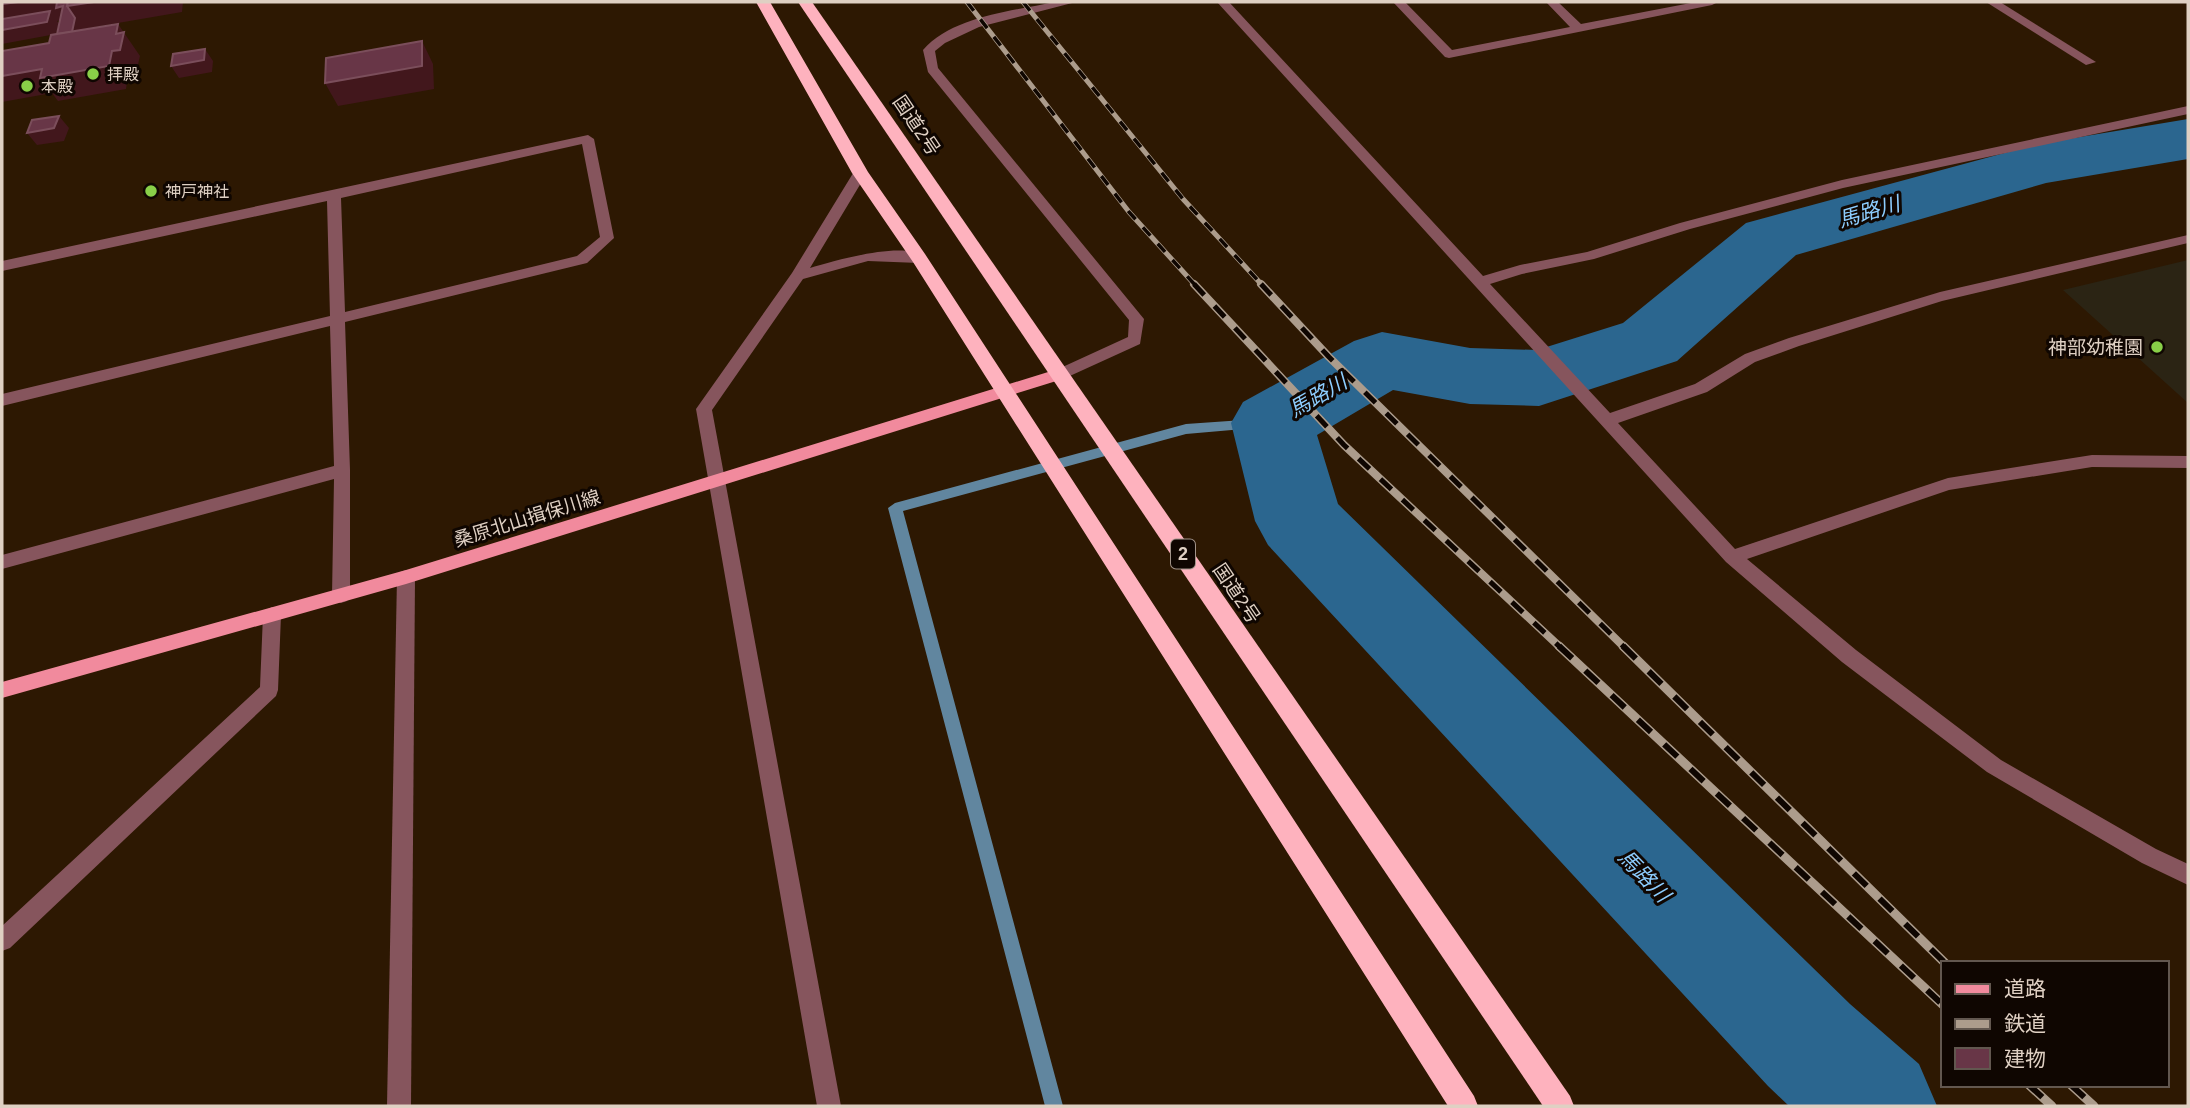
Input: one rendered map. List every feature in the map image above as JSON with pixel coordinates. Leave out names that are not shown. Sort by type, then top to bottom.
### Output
[{"type":"highway","points":[[763,2],[860,173],[919,258],[1464,1106]]},
{"type":"highway","name":"国道2号","points":[[805,2],[1560,1106]]},
{"type":"main road","name":"桑原北山揖保川線","points":[[2,690],[406,577],[1061,374]]},
{"type":"street","points":[[1061,374],[1135,340],[1137,319],[932,69],[929,50],[938,40],[957,30],[1070,2]]},
{"type":"street","points":[[1223,2],[1732,557],[1849,656],[1994,766],[2188,876]]},
{"type":"street","points":[[1399,2],[1450,54],[1712,2]]},
{"type":"street","points":[[1552,2],[1579,29]]},
{"type":"street","points":[[1992,2],[2090,62]]},
{"type":"street","points":[[1487,288],[1520,270],[1589,256],[1685,226],[1842,184],[2188,110]]},
{"type":"street","points":[[2,265],[587,139],[607,238],[582,260],[2,400]]},
{"type":"street","points":[[829,1106],[704,409],[798,276],[860,173]]},
{"type":"street","points":[[334,195],[342,470],[341,596]]},
{"type":"street","points":[[1608,420],[1701,388],[1750,358],[1794,342],[1940,298],[2188,239]]},
{"type":"street","points":[[798,276],[868,256],[919,258]]},
{"type":"street","points":[[1732,557],[1948,484],[2092,461],[2188,463]]},
{"type":"street","points":[[2,562],[342,470]]},
{"type":"street","points":[[398,1106],[406,577]]},
{"type":"street","points":[[2,940],[269,690],[272,615]]},
{"type":"shaded area","name":"神部幼稚園","points":[[2188,260],[2188,403],[2063,290]]},
{"type":"building","points":[[57,2],[68,2],[67,6],[75,18],[72,32],[57,34],[63,6],[56,8]]},
{"type":"building","points":[[68,2],[94,2],[67,6]]},
{"type":"building","points":[[50,11],[47,22],[2,30],[2,19]]},
{"type":"building","points":[[118,24],[116,34],[124,32],[120,50],[112,51],[109,66],[40,78],[42,69],[2,76],[2,51],[49,43],[51,35]]},
{"type":"building","points":[[422,41],[422,66],[325,83],[326,58]]},
{"type":"building","points":[[205,49],[204,60],[171,66],[173,54]]},
{"type":"building","points":[[59,116],[54,128],[27,133],[32,120]]},
{"type":"waterway","name":"馬路川","points":[[1877,1106],[1809,1045],[1299,521],[1272,423],[1382,360],[1470,376],[1539,378],[1650,342],[1771,239],[2038,164],[2188,139]]},
{"type":"waterway","points":[[1054,1106],[895,508],[1186,429],[1272,423]]},
{"type":"railway","points":[[967,2],[1129,212],[1196,286]]},
{"type":"railway","points":[[1023,2],[1183,199],[1263,286]]},
{"type":"railway","points":[[1194,284],[1344,445],[1561,648]]},
{"type":"railway","points":[[1261,284],[1329,357],[1625,648]]},
{"type":"railway","points":[[1559,646],[1941,1003]]},
{"type":"railway","points":[[1623,646],[1943,961]]},
{"type":"railway","points":[[2031,1087],[2052,1106]]},
{"type":"railway","points":[[2073,1087],[2094,1106]]},
{"type":"place","name":"拝殿","points":[[93,74]]},
{"type":"place","name":"本殿","points":[[27,86]]},
{"type":"place","name":"神戸神社","points":[[151,191]]},
{"type":"place","name":"神部幼稚園","points":[[2157,347]]}]
